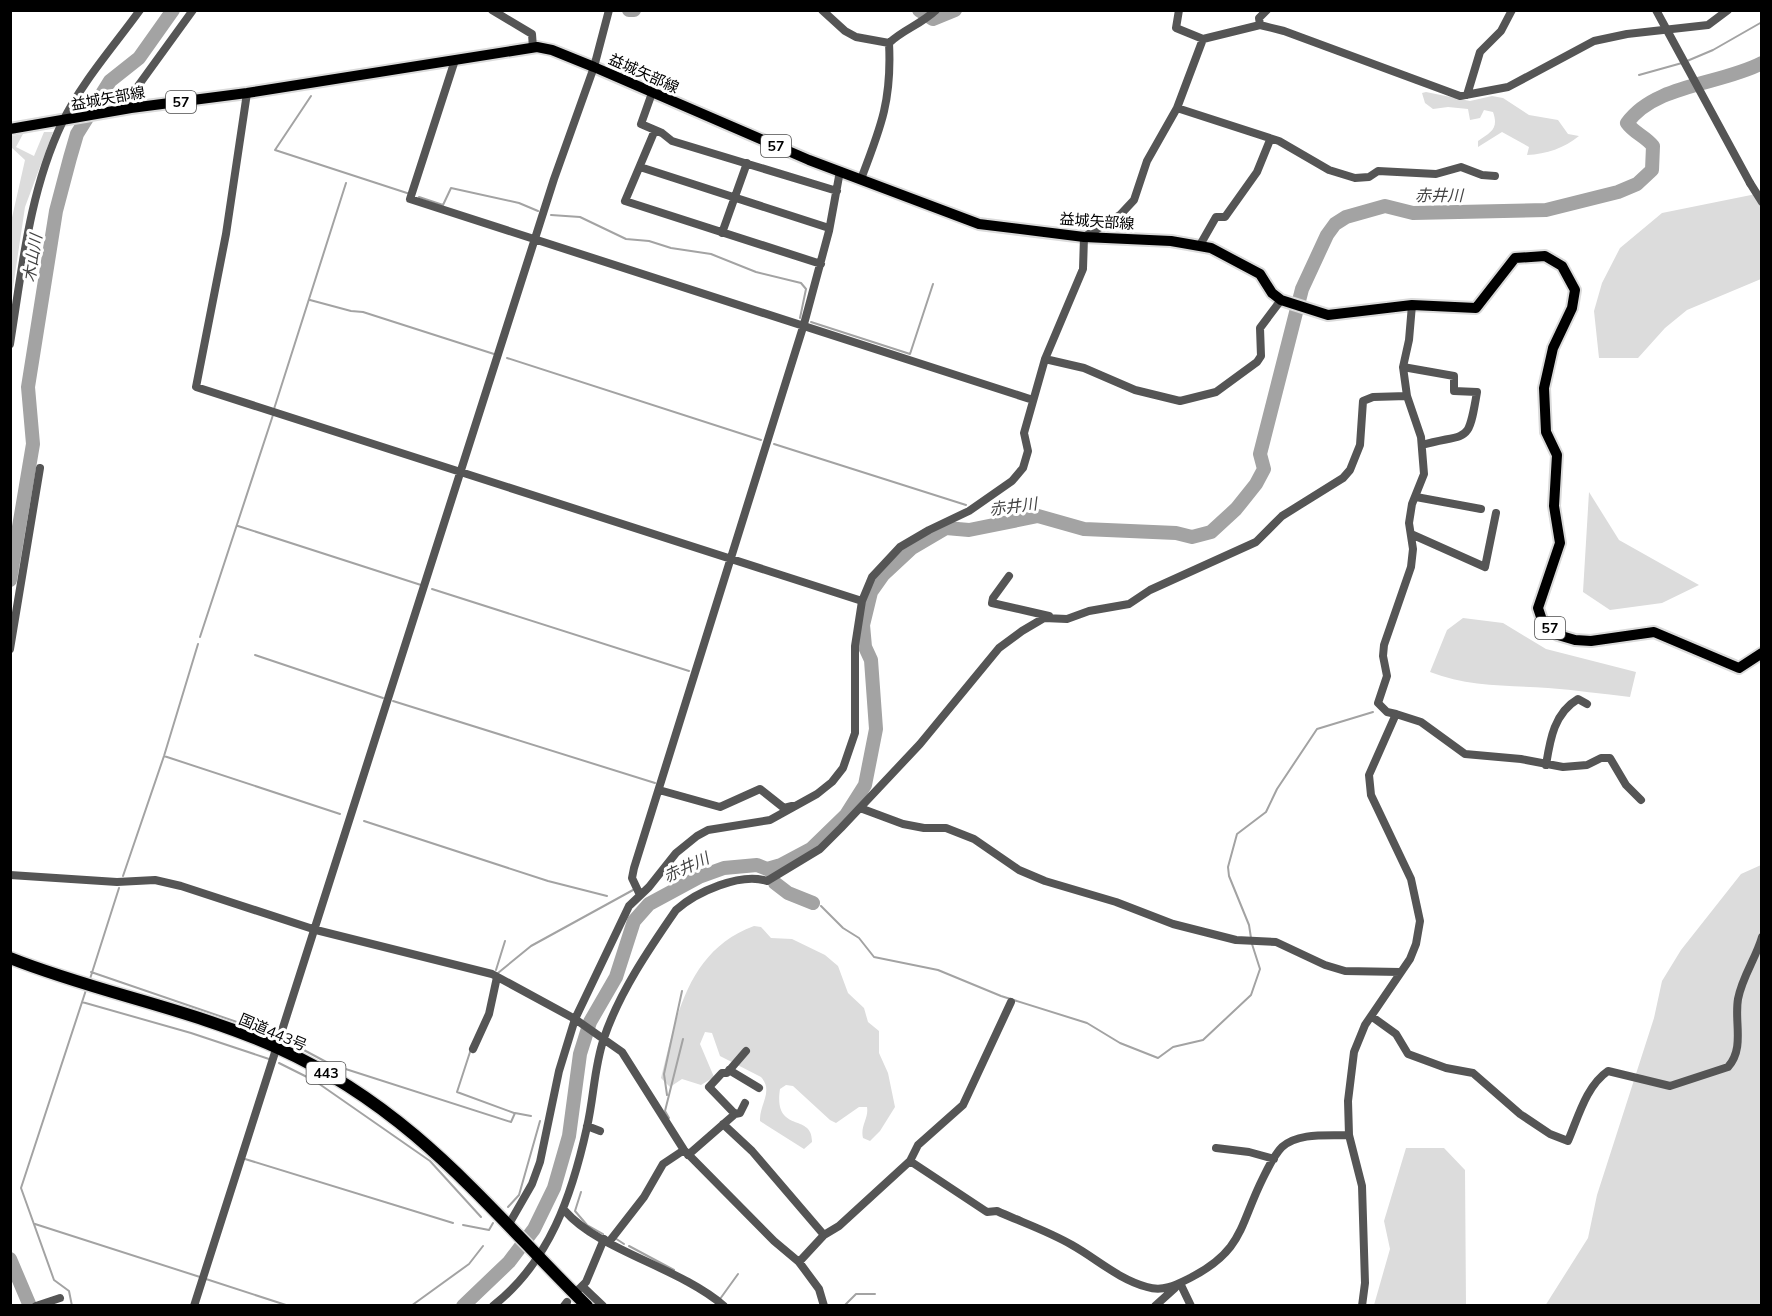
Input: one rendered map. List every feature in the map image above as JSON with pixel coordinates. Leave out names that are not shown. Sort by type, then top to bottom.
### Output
[{"type":"highway","name":"国道443号","points":[[10,958],[212,1022],[277,1048],[321,1070],[382,1108],[469,1182],[586,1305]]},
{"type":"main road","name":"益城矢部線","points":[[10,129],[131,108],[247,93],[533,48],[552,50],[840,171],[979,224],[1084,237],[1113,236],[1211,248],[1248,265],[1260,274],[1272,293],[1286,302]]},
{"type":"main road","name":"57","points":[[1286,302],[1328,315],[1412,305],[1476,308],[1515,258],[1545,256],[1562,266],[1575,290],[1572,308],[1552,348],[1544,388],[1546,432],[1557,455],[1558,474],[1554,506],[1560,543],[1538,608],[1543,622],[1558,635],[1575,639],[1591,640],[1654,632],[1739,668],[1761,653]]},
{"type":"street","points":[[10,344],[31,213],[45,165],[63,121],[140,10]]},
{"type":"street","points":[[131,108],[130,97],[193,10]]},
{"type":"street","points":[[492,10],[532,34],[533,48]]},
{"type":"street","points":[[822,10],[844,31],[856,37],[889,43]]},
{"type":"street","points":[[861,179],[885,115],[891,83],[889,43],[900,32],[926,20],[936,10]]},
{"type":"street","points":[[1179,10],[1176,28],[1203,39],[1260,25],[1284,31],[1452,94],[1467,95],[1508,87],[1594,40],[1708,25],[1728,10]]},
{"type":"street","points":[[1260,25],[1259,18],[1268,10]]},
{"type":"street","points":[[1467,95],[1480,52],[1501,31],[1512,10]]},
{"type":"street","points":[[1656,10],[1761,202]]},
{"type":"street","points":[[194,1305],[316,930],[461,470],[594,67],[609,11]]},
{"type":"street","points":[[509,1224],[532,1184],[540,1162],[559,1071],[577,1020],[629,906],[676,853],[697,836],[708,830],[770,820],[798,805],[832,782],[843,768],[853,743],[856,719],[855,646],[862,601],[872,577],[900,547],[969,511],[1012,482],[1023,468],[1028,451],[1024,432],[1045,359],[1083,269],[1084,237],[1120,215],[1134,200],[1147,161],[1177,108],[1203,39]]},
{"type":"street","points":[[455,60],[410,199],[804,324],[1033,400]]},
{"type":"street","points":[[247,93],[226,234],[203,361],[196,387],[461,470],[862,601]]},
{"type":"street","points":[[652,93],[641,124],[672,141],[837,191]]},
{"type":"street","points":[[1177,108],[1270,140],[1279,141],[1329,170],[1355,177],[1369,177],[1378,171],[1436,174],[1461,167],[1482,175],[1495,176]]},
{"type":"street","points":[[655,130],[625,201],[821,264]]},
{"type":"street","points":[[1200,245],[1216,217],[1225,217],[1257,172],[1270,140]]},
{"type":"street","points":[[722,233],[747,163]]},
{"type":"street","points":[[640,167],[830,228]]},
{"type":"street","points":[[640,895],[632,878],[694,669],[804,324],[830,228],[840,171]]},
{"type":"street","points":[[1045,359],[1084,368],[1108,380],[1162,399],[1191,400],[1216,392],[1257,362],[1261,356],[1260,328],[1286,302]]},
{"type":"street","points":[[1412,305],[1409,340],[1403,368],[1407,396],[1422,445],[1424,474],[1409,523],[1411,567],[1384,645],[1383,656],[1387,675],[1378,703],[1387,712],[1421,722],[1465,754],[1521,759],[1546,765],[1587,765],[1601,758],[1610,758],[1626,785],[1641,800]]},
{"type":"street","points":[[1403,368],[1454,376],[1454,391],[1477,392],[1472,427],[1464,436],[1422,445]]},
{"type":"street","points":[[1009,576],[993,598],[992,603],[1067,619],[1089,611],[1129,604],[1150,590],[1256,542],[1282,516],[1329,488],[1350,470],[1360,445],[1363,401],[1373,397],[1407,396]]},
{"type":"street","points":[[10,649],[40,468]]},
{"type":"street","points":[[1416,496],[1481,509]]},
{"type":"street","points":[[1411,534],[1485,567],[1496,513]]},
{"type":"street","points":[[493,1305],[539,1255],[565,1211],[587,1126],[602,1037],[612,1015],[662,930],[684,903],[742,878],[755,877],[767,881],[820,849],[920,744],[999,648],[1044,618],[1056,617]]},
{"type":"street","points":[[1546,765],[1551,738],[1559,717],[1569,704],[1578,699],[1587,704]]},
{"type":"street","points":[[1362,1305],[1365,1283],[1362,1186],[1349,1135],[1348,1101],[1354,1052],[1371,1016],[1416,944],[1420,921],[1411,879],[1368,782],[1396,714]]},
{"type":"street","points":[[659,790],[720,807],[760,789],[784,808],[798,805]]},
{"type":"street","points":[[860,808],[903,824],[924,828],[946,828],[974,840],[1019,870],[1071,891],[1116,902],[1173,924],[1249,941],[1287,946],[1325,965],[1345,971],[1400,972]]},
{"type":"street","points":[[10,874],[117,882],[155,880],[181,886],[316,930],[497,977],[577,1020],[602,1037],[630,1061],[686,1153],[774,1241],[799,1262],[819,1289],[824,1305]]},
{"type":"street","points":[[1371,1016],[1396,1034],[1408,1054],[1446,1068],[1473,1074],[1520,1114],[1550,1134],[1568,1141],[1585,1099],[1600,1077],[1608,1071],[1670,1086],[1728,1067],[1734,1060],[1738,1047],[1738,1000],[1761,937]]},
{"type":"street","points":[[473,1049],[489,1014],[497,977]]},
{"type":"street","points":[[799,1262],[824,1235],[838,1226],[910,1161],[918,1145],[963,1105],[1011,1002]]},
{"type":"street","points":[[735,1114],[709,1087],[746,1051]]},
{"type":"street","points":[[729,1070],[759,1088]]},
{"type":"street","points":[[603,1305],[580,1287],[586,1282],[606,1241],[644,1197],[663,1164],[686,1153],[735,1114],[740,1113],[745,1103]]},
{"type":"street","points":[[723,1124],[752,1151],[824,1235]]},
{"type":"street","points":[[587,1126],[600,1131]]},
{"type":"street","points":[[1155,1305],[1180,1283],[1228,1253],[1244,1228],[1254,1197],[1282,1147],[1294,1140],[1349,1135]]},
{"type":"street","points":[[1216,1148],[1249,1152],[1274,1159]]},
{"type":"street","points":[[910,1161],[987,1212],[997,1211],[1072,1245],[1126,1280],[1157,1289],[1180,1283]]},
{"type":"street","points":[[565,1211],[571,1218],[606,1241],[666,1269],[724,1305]]},
{"type":"street","points":[[1180,1283],[1191,1305]]},
{"type":"street","points":[[36,1305],[58,1298]]},
{"type":"shaded area","points":[[1422,93],[1470,101],[1492,96],[1503,98],[1529,115],[1558,120],[1568,134],[1579,136],[1548,152],[1527,155],[1529,147],[1502,132],[1478,147],[1478,141],[1493,130],[1495,118],[1493,112],[1484,110],[1480,118],[1470,120],[1468,109],[1448,107],[1433,109],[1425,103]]},
{"type":"shaded area","points":[[44,132],[53,132],[25,207],[11,301],[11,222],[25,160],[11,147],[11,136],[23,134],[16,147],[34,156]]},
{"type":"shaded area","points":[[1761,193],[1761,279],[1687,310],[1665,328],[1638,358],[1599,358],[1594,311],[1602,283],[1620,248],[1662,213]]},
{"type":"shaded area","points":[[1589,492],[1619,540],[1699,585],[1662,603],[1610,610],[1583,592]]},
{"type":"shaded area","points":[[1463,618],[1503,623],[1546,649],[1636,672],[1630,697],[1473,683],[1430,672],[1447,630]]},
{"type":"shaded area","points":[[1761,865],[1761,1305],[1545,1306],[1588,1238],[1597,1195],[1654,1018],[1662,981],[1681,950],[1741,874]]},
{"type":"shaded area","points":[[754,926],[761,927],[771,938],[792,939],[825,955],[838,966],[848,993],[864,1008],[868,1022],[879,1031],[879,1053],[888,1073],[895,1107],[880,1131],[870,1141],[863,1138],[862,1134],[867,1107],[859,1107],[836,1123],[793,1086],[786,1085],[780,1089],[779,1103],[782,1112],[787,1118],[811,1133],[812,1142],[804,1149],[760,1121],[766,1093],[765,1082],[761,1077],[720,1056],[712,1033],[705,1032],[700,1044],[714,1077],[701,1085],[682,1079],[670,1087],[661,1078],[688,988],[714,951],[732,937]]},
{"type":"shaded area","points":[[1406,1148],[1444,1148],[1465,1170],[1466,1305],[1374,1305],[1390,1249],[1384,1221]]},
{"type":"waterway","name":"木山川","points":[[10,580],[33,444],[28,387],[56,211],[70,158],[77,134],[110,81],[139,58],[173,10]]},
{"type":"waterway","points":[[629,10],[634,10]]},
{"type":"waterway","points":[[919,10],[933,19],[955,10]]},
{"type":"waterway","points":[[1687,61],[1713,50],[1762,22]]},
{"type":"waterway","points":[[1639,75],[1682,63]]},
{"type":"waterway","name":"赤井川","points":[[463,1306],[509,1262],[534,1229],[554,1188],[569,1136],[580,1054],[590,1022],[616,977],[634,921],[649,904],[699,877],[724,868],[757,865],[767,869],[781,865],[811,849],[846,815],[865,785],[876,729],[871,660],[865,647],[863,625],[871,592],[883,575],[912,548],[946,528],[969,530],[1038,516],[1084,529],[1176,533],[1192,537],[1211,532],[1236,509],[1256,484],[1264,469],[1260,454],[1302,289],[1327,235],[1335,224],[1346,217],[1385,206],[1413,213],[1546,210],[1618,192],[1637,184],[1652,170],[1653,146],[1627,123],[1639,110],[1671,93],[1762,63]]},
{"type":"waterway","points":[[311,96],[275,150],[410,194]]},
{"type":"waterway","points":[[274,409],[346,183]]},
{"type":"waterway","points":[[419,197],[443,205],[451,188],[519,203],[538,211]]},
{"type":"waterway","points":[[551,215],[580,217],[626,239],[649,241],[671,248],[711,254],[756,272],[801,283],[806,289],[800,318]]},
{"type":"waterway","points":[[811,322],[910,354],[933,284]]},
{"type":"waterway","points":[[310,300],[363,312],[494,354]]},
{"type":"waterway","points":[[507,358],[761,440]]},
{"type":"waterway","points":[[200,637],[273,415]]},
{"type":"waterway","points":[[774,444],[966,505]]},
{"type":"waterway","points":[[238,526],[421,585]]},
{"type":"waterway","points":[[432,589],[689,671]]},
{"type":"waterway","points":[[123,876],[164,756],[198,644]]},
{"type":"waterway","points":[[255,655],[383,698]]},
{"type":"waterway","points":[[393,701],[655,783]]},
{"type":"waterway","points":[[1251,938],[1249,925],[1229,876],[1228,867],[1237,834],[1266,812],[1277,789],[1317,729],[1373,712]]},
{"type":"waterway","points":[[164,756],[340,814]]},
{"type":"waterway","points":[[364,821],[548,881],[607,896]]},
{"type":"waterway","points":[[775,883],[788,893],[813,903]]},
{"type":"waterway","points":[[89,982],[119,888]]},
{"type":"waterway","points":[[498,973],[531,946],[633,890]]},
{"type":"waterway","points":[[821,906],[843,928],[859,938],[874,957],[938,970],[1001,996],[1087,1023],[1120,1043],[1158,1058],[1173,1047],[1203,1040],[1251,995],[1260,969],[1252,944]]},
{"type":"waterway","points":[[496,970],[505,941]]},
{"type":"waterway","points":[[91,972],[275,1035]]},
{"type":"waterway","points":[[72,1306],[69,1291],[54,1280],[21,1188],[86,990]]},
{"type":"waterway","points":[[667,1095],[664,1074],[682,991]]},
{"type":"waterway","points":[[82,1002],[191,1033],[269,1059]]},
{"type":"waterway","points":[[669,1118],[665,1111],[683,1039]]},
{"type":"waterway","points":[[287,1041],[330,1064],[511,1122],[515,1113],[531,1116]]},
{"type":"waterway","points":[[471,1049],[457,1092],[514,1113]]},
{"type":"waterway","points":[[279,1063],[315,1081],[430,1161],[481,1217]]},
{"type":"waterway","points":[[508,1207],[519,1195],[540,1121]]},
{"type":"waterway","points":[[245,1159],[453,1223]]},
{"type":"waterway","points":[[581,1192],[575,1211],[587,1225],[603,1234]]},
{"type":"waterway","points":[[463,1225],[489,1230],[493,1223]]},
{"type":"waterway","points":[[35,1224],[200,1277]]},
{"type":"waterway","points":[[615,1238],[624,1244]]},
{"type":"waterway","points":[[411,1306],[469,1264],[483,1246]]},
{"type":"waterway","points":[[629,1246],[674,1270]]},
{"type":"waterway","name":"木山川","points":[[10,1259],[30,1306]]},
{"type":"waterway","points":[[720,1299],[738,1274]]},
{"type":"waterway","points":[[206,1279],[289,1306]]},
{"type":"waterway","points":[[844,1306],[856,1294],[875,1294]]}]
